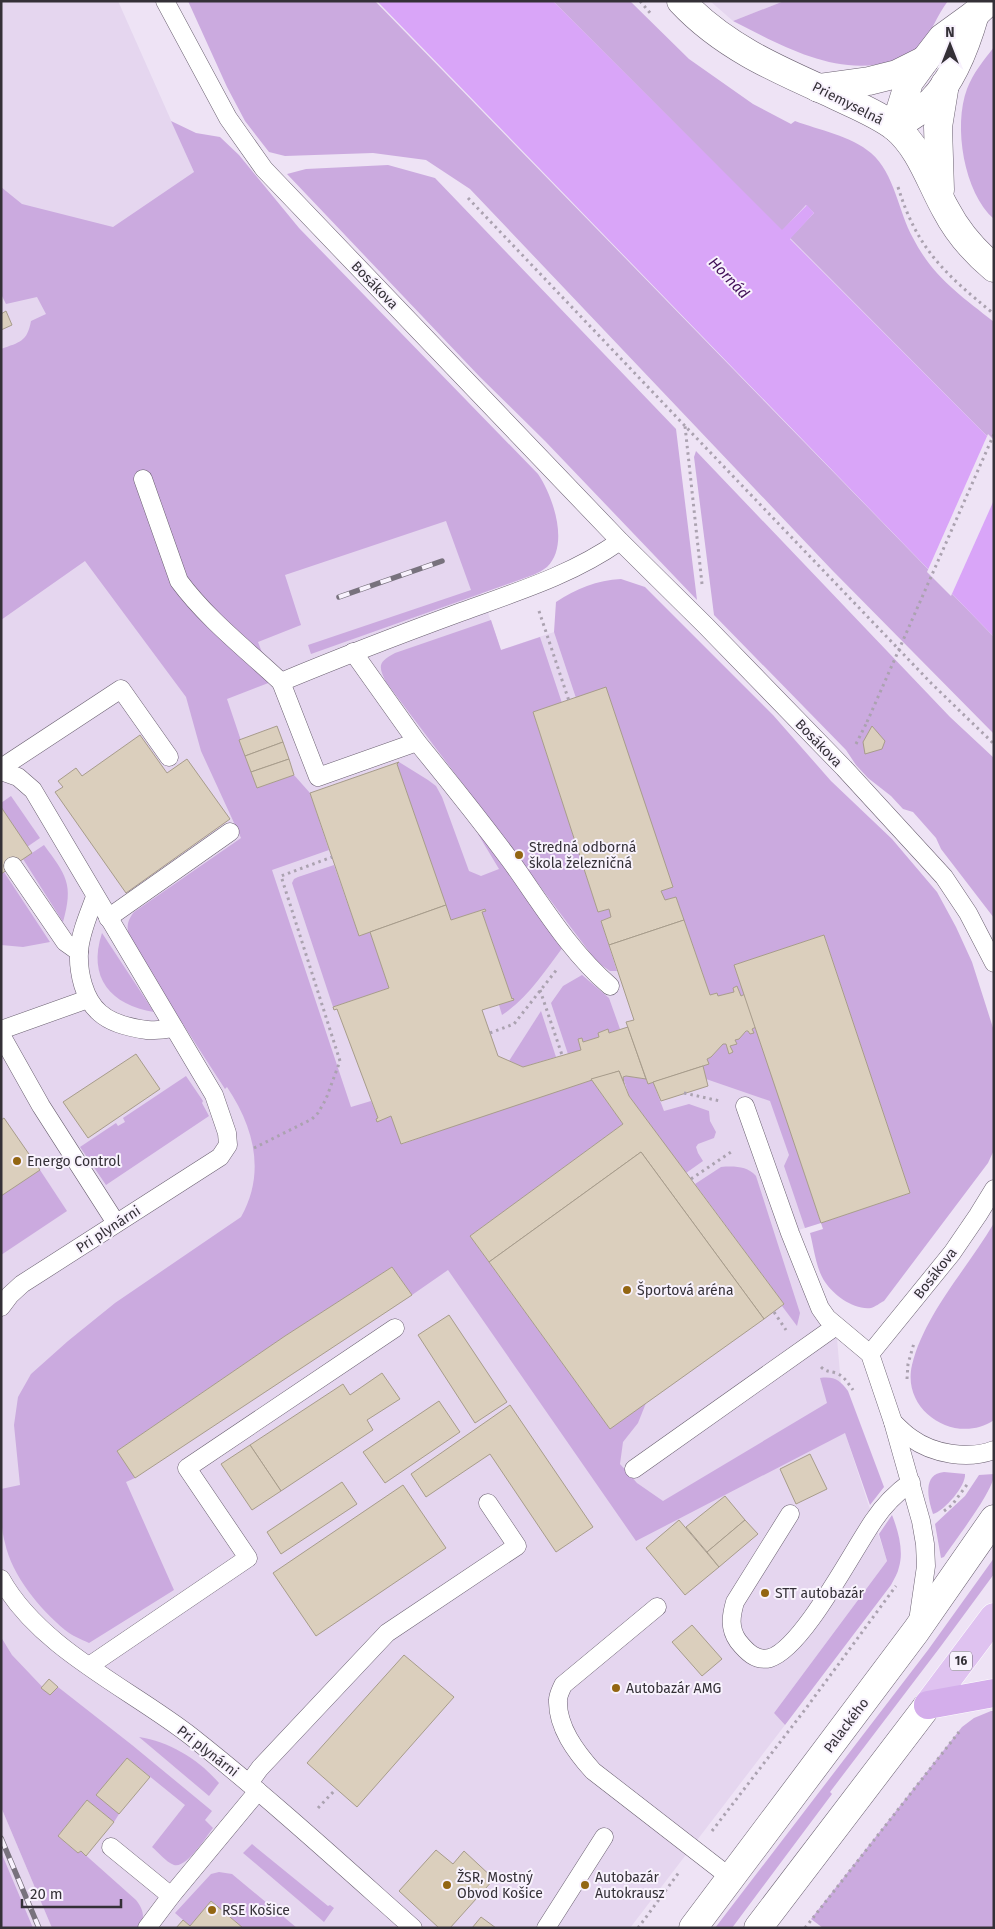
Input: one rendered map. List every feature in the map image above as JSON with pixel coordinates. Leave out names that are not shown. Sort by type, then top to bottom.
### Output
[{"type":"highway","points":[[928,1705],[994,1693]]},
{"type":"main road","name":"16","points":[[928,1705],[994,1617]]},
{"type":"street","name":"Priemyselná","points":[[681,1],[706,25],[751,56],[880,118],[894,127],[910,143],[960,233],[977,253],[994,268]]},
{"type":"street","points":[[894,127],[909,82],[925,60],[942,38],[982,8]]},
{"type":"street","points":[[894,127],[934,100],[964,50],[982,8]]},
{"type":"street","points":[[818,88],[870,81],[897,74],[925,60]]},
{"type":"street","points":[[941,201],[938,127],[945,84]]},
{"type":"street","name":"Palackého","points":[[693,1928],[916,1631],[994,1519]]},
{"type":"street","points":[[758,1928],[928,1705]]},
{"type":"lane","name":"Bosákova","points":[[165,1],[228,118],[264,169],[620,541],[706,626],[844,768],[944,877],[968,913],[994,964]]},
{"type":"lane","points":[[143,479],[179,581],[188,593],[220,625],[281,682],[318,777],[417,742]]},
{"type":"lane","points":[[281,682],[353,652],[549,580],[599,556],[620,541]]},
{"type":"lane","points":[[353,652],[417,742],[486,827],[573,948],[610,986]]},
{"type":"lane","points":[[95,897],[84,925],[79,952],[81,977],[88,999],[100,1014],[122,1024],[148,1030],[174,1028],[32,790],[18,778],[1,769],[121,688],[170,757]]},
{"type":"lane","points":[[108,918],[230,832]]},
{"type":"lane","points":[[13,866],[64,942],[79,952]]},
{"type":"lane","points":[[1,1030],[88,999]]},
{"type":"lane","name":"Pri plynárni","points":[[1,1307],[22,1284],[220,1157],[228,1145],[227,1133],[214,1095],[174,1028]]},
{"type":"lane","points":[[1,1036],[41,1106],[116,1223]]},
{"type":"lane","points":[[745,1106],[820,1308],[827,1318],[870,1354],[893,1422],[911,1482],[925,1544],[924,1585],[916,1631]]},
{"type":"lane","name":"Bosákova","points":[[870,1354],[952,1253],[994,1189]]},
{"type":"lane","points":[[634,1469],[836,1326]]},
{"type":"lane","points":[[89,1666],[248,1558],[187,1468],[395,1328]]},
{"type":"lane","points":[[893,1422],[910,1438],[926,1447],[940,1451],[972,1455],[994,1450]]},
{"type":"lane","points":[[790,1514],[735,1602],[732,1611],[730,1621],[737,1639],[756,1658],[769,1658],[780,1652],[799,1633],[827,1596],[874,1519],[893,1496],[911,1482]]},
{"type":"lane","points":[[147,1928],[253,1787],[260,1768],[387,1633],[517,1546],[488,1503]]},
{"type":"lane","name":"Pri plynárni","points":[[1,1579],[21,1608],[47,1634],[89,1666],[190,1735],[253,1787],[413,1928]]},
{"type":"lane","points":[[657,1607],[563,1685],[558,1699],[560,1717],[578,1755],[593,1770],[731,1878]]},
{"type":"lane","points":[[546,1928],[604,1837]]},
{"type":"lane","points":[[111,1847],[171,1896]]},
{"type":"path","points":[[640,1],[656,19]]},
{"type":"path","points":[[897,184],[917,235],[937,264],[962,288],[994,314]]},
{"type":"path","points":[[468,198],[931,683],[994,744]]},
{"type":"path","points":[[685,426],[706,626]]},
{"type":"path","points":[[867,722],[994,434]]},
{"type":"path","points":[[546,635],[569,701]]},
{"type":"path","points":[[262,1142],[312,1120],[326,1099],[340,1061],[281,876],[332,857]]},
{"type":"path","points":[[490,1033],[514,1024],[573,948]]},
{"type":"path","points":[[540,990],[562,1055]]},
{"type":"path","points":[[684,1093],[745,1106]]},
{"type":"path","points":[[691,1179],[755,1135]]},
{"type":"path","points":[[908,1386],[908,1364],[916,1339]]},
{"type":"path","points":[[801,1351],[826,1372],[837,1374],[846,1380],[856,1397]]},
{"type":"path","points":[[638,1928],[807,1707],[896,1586]]},
{"type":"path","points":[[805,1928],[962,1727]]},
{"type":"path","points":[[325,1801],[336,1789]]},
{"type":"shaded area","points":[[1,1],[118,1],[194,172],[414,402],[501,650],[554,632],[824,935],[910,1193],[790,1233],[836,1326],[845,1433],[887,1561],[774,1713],[785,1725],[630,1928],[89,1928],[1,1788]]},
{"type":"shaded area","points":[[188,1],[375,1],[994,637],[994,734],[832,570],[470,189],[426,160],[373,153],[285,156],[269,152],[245,121],[227,87]]},
{"type":"shaded area","points":[[553,1],[630,1],[689,59],[753,104],[791,124],[795,121],[834,134],[854,142],[871,153],[886,171],[913,238],[929,264],[948,284],[994,322],[994,443],[790,238],[814,213],[806,205],[782,231]]},
{"type":"shaded area","points":[[710,1],[784,1],[733,21]]},
{"type":"shaded area","points":[[784,1],[948,1],[919,47],[907,56],[872,65],[851,65],[830,62],[790,49],[733,21]]},
{"type":"shaded area","points":[[994,47],[994,219],[975,193],[969,176],[961,140],[961,121],[963,104],[969,83]]},
{"type":"shaded area","points":[[171,121],[196,133],[220,137],[239,155],[299,228],[538,474],[554,507],[557,520],[558,534],[554,558],[547,567],[539,572],[311,654],[308,645],[471,590],[446,521],[285,575],[301,625],[258,642],[266,663],[174,585],[271,682],[227,699],[257,788],[294,775],[310,793],[329,850],[272,870],[351,1107],[371,1101],[378,1118],[377,1121],[391,1116],[402,1144],[591,1079],[623,1124],[470,1236],[610,1429],[646,1403],[638,1423],[623,1442],[620,1464],[637,1483],[663,1501],[827,1403],[820,1378],[829,1378],[842,1384],[848,1391],[884,1487],[870,1505],[845,1433],[636,1541],[448,1270],[412,1295],[392,1267],[285,1336],[117,1451],[135,1478],[126,1482],[174,1590],[89,1643],[68,1632],[46,1612],[28,1591],[14,1568],[2,1530],[1,1489],[20,1485],[14,1425],[18,1397],[31,1374],[115,1303],[241,1217],[249,1200],[255,1167],[250,1134],[236,1102],[227,1087],[225,1089],[131,944],[128,931],[129,920],[134,912],[241,838],[201,751],[186,697],[85,561],[1,620],[1,349],[22,340],[27,333],[31,321],[46,314],[37,297],[6,304],[1,294],[1,187],[22,204],[113,227],[194,172]]},
{"type":"shaded area","points":[[388,165],[435,178],[676,429],[697,600],[545,441],[480,377],[287,174],[306,169]]},
{"type":"shaded area","points":[[696,451],[950,717],[994,758],[994,918],[941,849],[936,838],[913,812],[903,809],[891,796],[868,778],[846,750],[714,615],[694,457]]},
{"type":"shaded area","points":[[621,579],[645,587],[773,715],[831,781],[892,839],[937,892],[972,962],[994,1031],[994,1150],[988,1163],[884,1301],[871,1308],[857,1307],[845,1301],[829,1287],[819,1271],[810,1233],[823,1229],[821,1223],[910,1193],[824,935],[735,965],[745,994],[741,996],[737,986],[733,988],[734,992],[718,996],[717,993],[710,995],[676,897],[665,900],[661,891],[673,887],[576,698],[554,632],[556,602],[587,586]]},
{"type":"shaded area","points":[[491,620],[501,650],[540,637],[562,703],[533,712],[598,912],[609,909],[611,917],[601,921],[617,971],[610,971],[597,962],[386,682],[382,672],[381,665],[385,659],[395,653]]},
{"type":"shaded area","points":[[399,762],[436,786],[442,797],[469,871],[481,876],[499,869],[478,834],[481,831],[563,947],[528,993],[502,1015],[499,1005],[512,999],[482,912],[485,909],[451,920],[397,764]]},
{"type":"shaded area","points":[[11,796],[40,838],[27,847],[1,807],[1,803]]},
{"type":"shaded area","points":[[44,845],[63,873],[68,889],[63,922],[23,859]]},
{"type":"shaded area","points":[[334,865],[359,936],[370,932],[389,988],[333,1007],[292,883],[298,877]]},
{"type":"shaded area","points":[[4,872],[50,942],[23,947],[1,945],[1,874]]},
{"type":"shaded area","points":[[102,933],[154,1012],[126,1003],[106,987],[98,963],[98,949]]},
{"type":"shaded area","points":[[582,975],[609,998],[620,1029],[609,1033],[607,1030],[598,1033],[599,1037],[583,1042],[582,1038],[578,1039],[581,1050],[568,1054],[551,1003],[563,986]]},
{"type":"shaded area","points":[[541,1011],[556,1057],[523,1067],[509,1061]]},
{"type":"shaded area","points":[[756,1027],[821,1223],[805,1228],[784,1166],[789,1155],[770,1101],[706,1079],[703,1066],[709,1064],[707,1059],[723,1044],[726,1044],[729,1053],[732,1053],[730,1046],[737,1044],[735,1040],[748,1031],[750,1034],[753,1033],[752,1029]]},
{"type":"shaded area","points":[[186,1076],[203,1101],[202,1103],[209,1116],[106,1185],[80,1147],[116,1123],[118,1126],[125,1122],[123,1118]]},
{"type":"shaded area","points":[[623,1077],[646,1079],[648,1084],[653,1082],[664,1111],[689,1104],[709,1111],[710,1121],[716,1132],[714,1138],[698,1144],[696,1147],[703,1161],[686,1173],[629,1096]]},
{"type":"shaded area","points":[[721,1167],[744,1168],[756,1176],[800,1313],[797,1326],[782,1306],[784,1304],[695,1184]]},
{"type":"shaded area","points":[[40,1170],[67,1211],[1,1255],[1,1196]]},
{"type":"shaded area","points":[[994,1223],[994,1420],[979,1427],[964,1429],[948,1426],[935,1420],[923,1409],[915,1397],[911,1382],[912,1365],[926,1327]]},
{"type":"shaded area","points":[[944,1472],[965,1474],[964,1479],[954,1497],[943,1508],[933,1514],[928,1488],[932,1477]]},
{"type":"shaded area","points":[[994,1474],[988,1492],[944,1557],[941,1558],[935,1524],[965,1496],[979,1475]]},
{"type":"shaded area","points":[[892,1515],[901,1547],[896,1576],[785,1725],[774,1713],[887,1561],[879,1534]]},
{"type":"shaded area","points":[[994,1558],[994,1574],[830,1792],[832,1794],[732,1928],[715,1928],[928,1650]]},
{"type":"shaded area","points":[[1,1637],[12,1655],[50,1695],[58,1687],[212,1811],[205,1820],[213,1828],[201,1845],[184,1862],[179,1865],[171,1864],[152,1847],[185,1805],[127,1758],[97,1795],[119,1814],[114,1822],[87,1800],[58,1836],[78,1853],[81,1851],[136,1900],[143,1913],[139,1928],[52,1928],[1,1807]]},
{"type":"shaded area","points":[[994,1711],[994,1928],[823,1928],[811,1919],[962,1727],[974,1718]]},
{"type":"shaded area","points":[[139,1737],[162,1743],[183,1753],[202,1766],[219,1783],[209,1796]]},
{"type":"shaded area","points":[[1,1807],[52,1928],[1,1928]]},
{"type":"shaded area","points":[[252,1844],[328,1906],[330,1905],[334,1908],[324,1922],[243,1853]]},
{"type":"shaded area","points":[[1,1852],[33,1928],[1,1928]]},
{"type":"shaded area","points":[[219,1872],[232,1874],[297,1928],[243,1928],[211,1901],[190,1926],[175,1913],[211,1874]]},
{"type":"water","name":"Hornád","points":[[377,1],[553,1],[782,230],[807,205],[814,213],[790,239],[994,443],[994,637]]},
{"type":"pier","points":[[988,434],[994,440],[994,500],[951,596],[927,572]]},
{"type":"building","points":[[6,311],[12,325],[1,330],[1,314]]},
{"type":"building","points":[[606,687],[673,887],[661,891],[665,900],[676,897],[684,920],[609,945],[601,921],[611,917],[609,909],[598,912],[533,712]]},
{"type":"building","points":[[277,726],[283,742],[245,756],[239,740]]},
{"type":"building","points":[[872,726],[885,741],[882,749],[865,754],[863,742]]},
{"type":"building","points":[[140,735],[167,773],[187,759],[230,819],[126,893],[55,792],[63,787],[58,781],[76,768],[82,776]]},
{"type":"building","points":[[283,742],[289,759],[251,772],[245,756]]},
{"type":"building","points":[[289,759],[294,775],[257,788],[251,772]]},
{"type":"building","points":[[399,762],[397,764],[446,905],[359,936],[310,793]]},
{"type":"building","points":[[1,807],[32,853],[1,874]]},
{"type":"building","points":[[446,905],[451,920],[485,909],[486,911],[482,912],[512,999],[514,1000],[482,1010],[498,1056],[523,1067],[581,1050],[578,1039],[582,1038],[583,1042],[599,1037],[598,1033],[608,1029],[609,1033],[628,1027],[646,1079],[626,1076],[623,1077],[624,1084],[619,1071],[401,1144],[391,1116],[377,1122],[376,1119],[378,1118],[337,1009],[334,1010],[333,1007],[389,988],[370,932]]},
{"type":"building","points":[[684,920],[710,995],[717,993],[718,996],[734,992],[733,988],[737,986],[741,996],[745,994],[756,1027],[752,1029],[754,1033],[750,1034],[746,1031],[739,1039],[735,1040],[737,1044],[730,1046],[733,1052],[729,1054],[726,1044],[723,1044],[707,1059],[709,1064],[648,1084],[626,1022],[634,1020],[609,945]]},
{"type":"building","points":[[824,935],[910,1193],[821,1223],[734,965]]},
{"type":"building","points":[[136,1054],[160,1089],[88,1138],[63,1102]]},
{"type":"building","points":[[703,1066],[708,1086],[661,1101],[653,1082]]},
{"type":"building","points":[[619,1071],[629,1096],[784,1304],[764,1319],[641,1152],[489,1262],[470,1236],[623,1124],[591,1079]]},
{"type":"building","name":"Energo Control","points":[[4,1118],[40,1170],[1,1196],[1,1120]]},
{"type":"building","name":"Športová aréna","points":[[641,1152],[764,1319],[610,1429],[489,1262]]},
{"type":"building","points":[[392,1267],[412,1295],[135,1478],[117,1451],[285,1336]]},
{"type":"building","points":[[449,1315],[507,1402],[475,1423],[418,1335]]},
{"type":"building","points":[[382,1373],[400,1399],[367,1420],[373,1430],[281,1491],[250,1445],[343,1384],[350,1395]]},
{"type":"building","points":[[439,1401],[460,1432],[385,1483],[363,1452]]},
{"type":"building","points":[[510,1405],[593,1527],[556,1552],[490,1454],[426,1497],[411,1474]]},
{"type":"building","points":[[250,1445],[281,1491],[252,1510],[221,1464]]},
{"type":"building","points":[[810,1454],[827,1489],[796,1504],[780,1469]]},
{"type":"building","points":[[342,1482],[357,1504],[281,1554],[267,1532]]},
{"type":"building","points":[[403,1485],[446,1548],[316,1636],[273,1573]]},
{"type":"building","points":[[725,1496],[745,1520],[707,1552],[686,1527]]},
{"type":"building","points":[[679,1520],[719,1567],[685,1595],[646,1548]]},
{"type":"building","points":[[745,1520],[758,1534],[719,1567],[707,1552]]},
{"type":"building","points":[[692,1625],[722,1659],[702,1676],[672,1642]]},
{"type":"building","points":[[404,1655],[454,1697],[357,1807],[307,1763]]},
{"type":"building","points":[[49,1679],[58,1687],[50,1695],[41,1688]]},
{"type":"building","points":[[127,1758],[150,1777],[119,1814],[96,1795]]},
{"type":"building","points":[[87,1800],[114,1822],[86,1856],[81,1851],[78,1853],[58,1836]]},
{"type":"building","name":"ŽSR, Mostný Obvod Košice","points":[[436,1850],[453,1864],[464,1851],[494,1879],[450,1928],[439,1928],[399,1891]]},
{"type":"building","name":"RSE Košice","points":[[211,1901],[243,1928],[176,1928],[183,1920],[190,1926]]},
{"type":"building","points":[[481,1917],[496,1928],[472,1928]]},
{"type":"railway","points":[[339,597],[442,561]]},
{"type":"railway","points":[[1,1838],[39,1928]]},
{"type":"place","name":"Stredná odborná škola železničná","points":[[519,855]]},
{"type":"place","name":"Energo Control","points":[[17,1161]]},
{"type":"place","name":"Športová aréna","points":[[627,1290]]},
{"type":"place","name":"STT autobazár","points":[[765,1593]]},
{"type":"place","name":"Autobazár AMG","points":[[616,1688]]},
{"type":"place","name":"ŽSR, Mostný Obvod Košice","points":[[447,1885]]},
{"type":"place","name":"Autobazár Autokrausz","points":[[585,1885]]},
{"type":"place","name":"RSE Košice","points":[[212,1910]]}]
